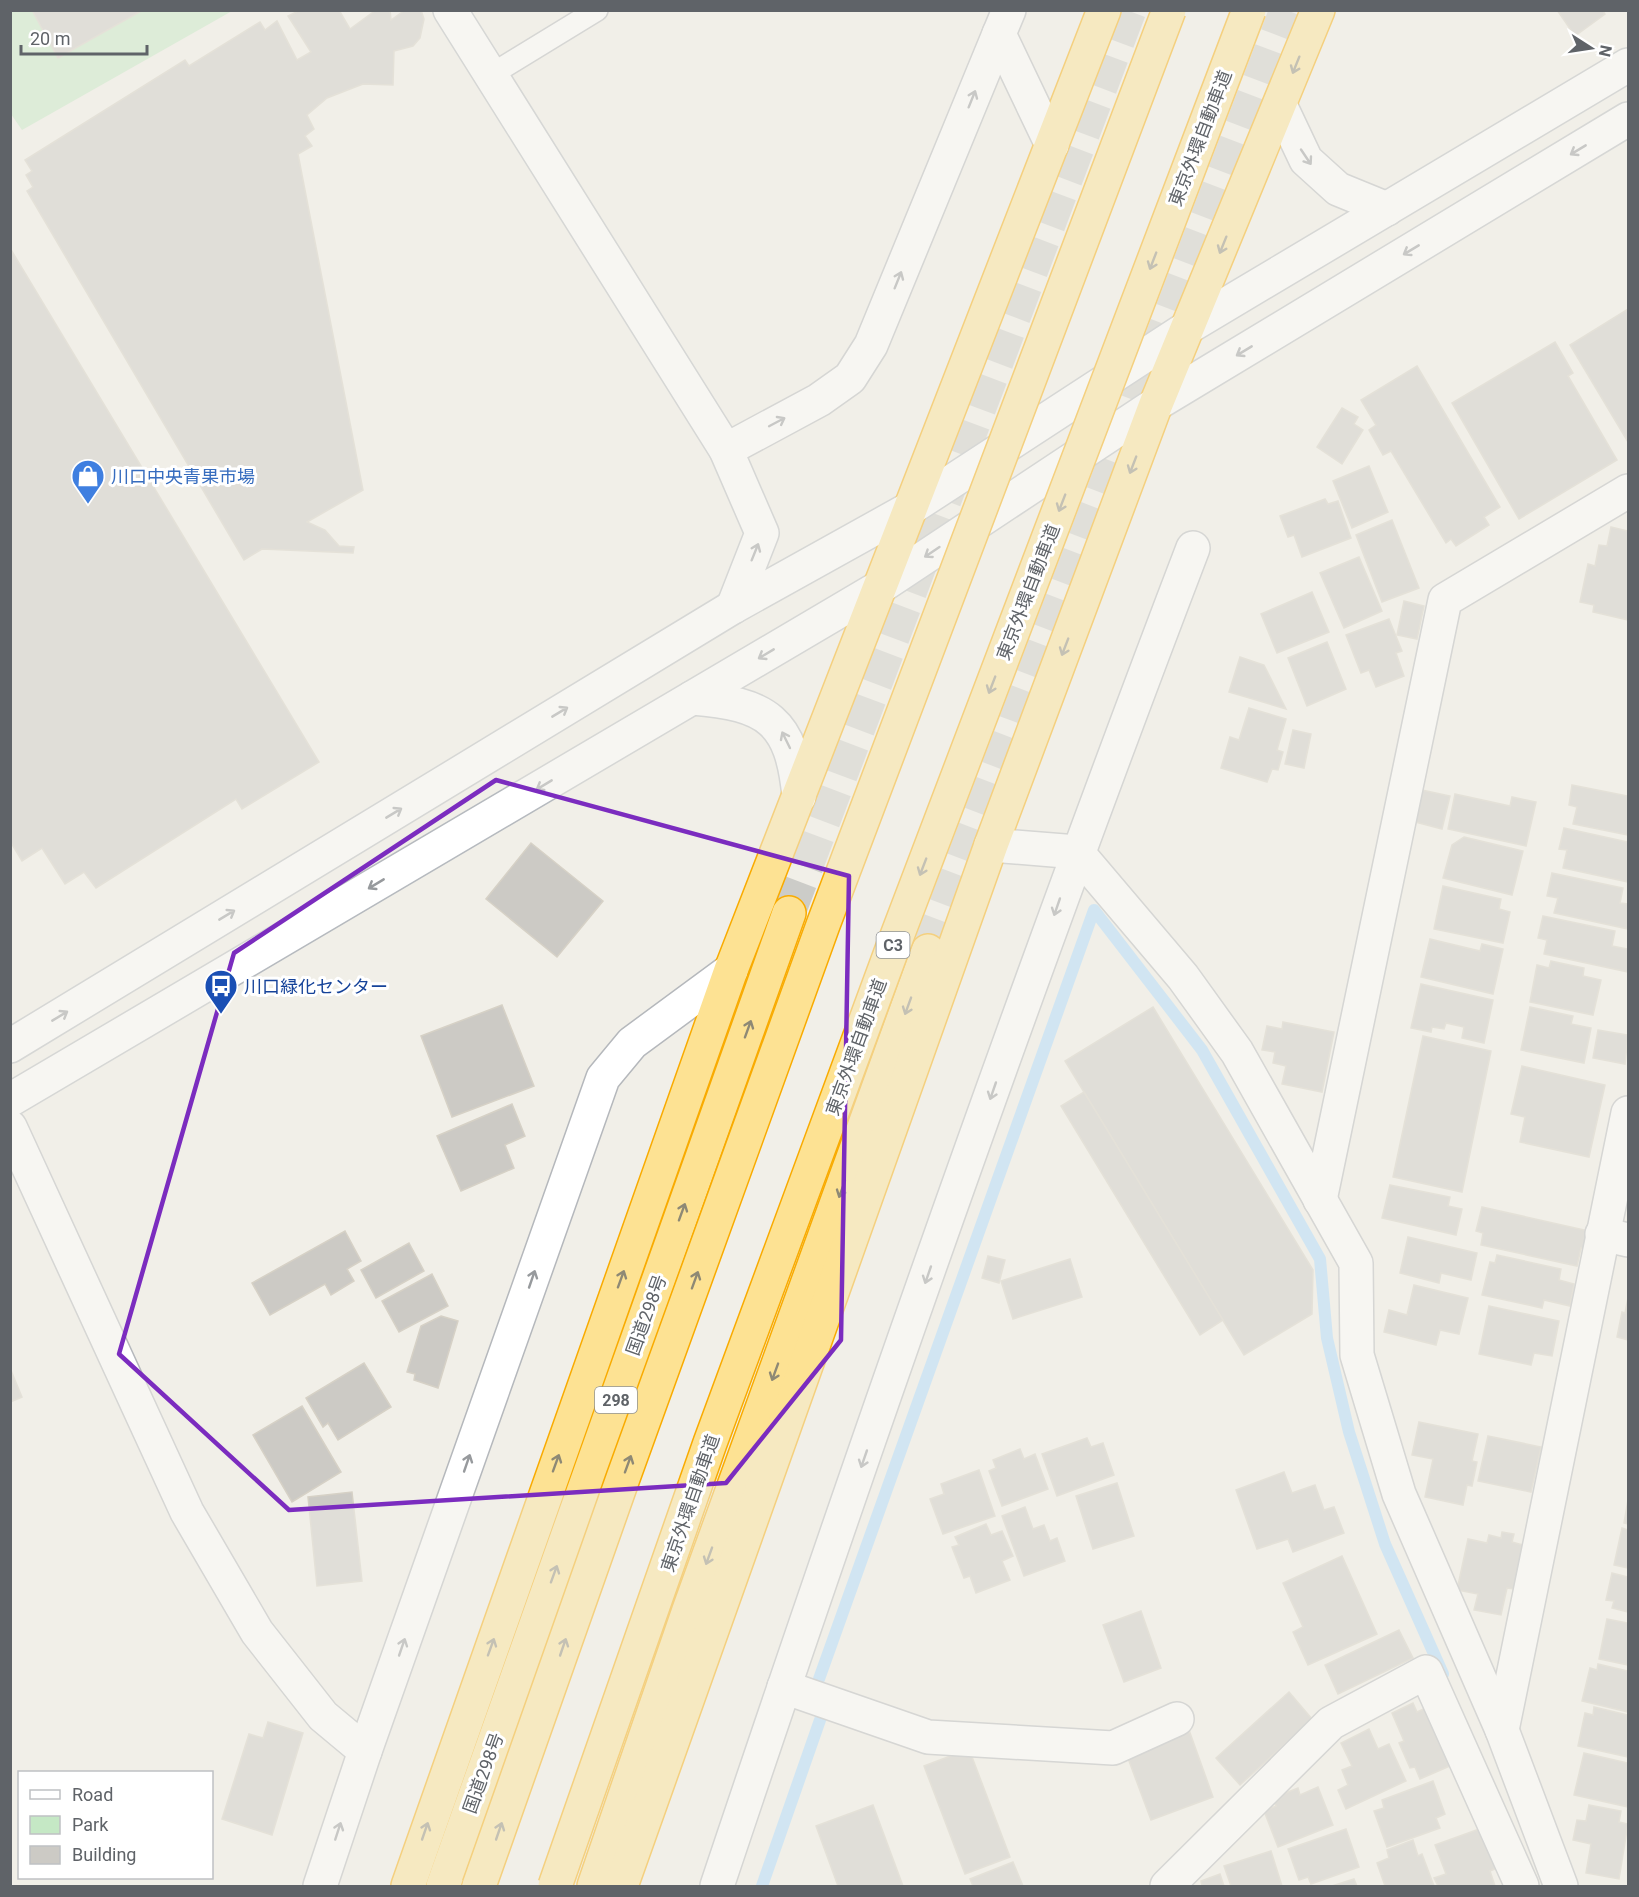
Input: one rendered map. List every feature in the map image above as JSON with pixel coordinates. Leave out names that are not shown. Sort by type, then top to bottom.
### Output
[{"type":"highway","points":[[408,1887],[731,970],[1104,10]]},
{"type":"highway","points":[[479,1887],[627,1467],[824,925],[1169,10]]},
{"type":"highway","name":"東京外環自動車道","points":[[555,1887],[710,1443],[894,944],[1249,10]]},
{"type":"highway","points":[[621,1887],[991,845],[1156,404],[1318,10]]},
{"type":"highway","name":"国道298号","points":[[443,1887],[789,913]]},
{"type":"highway","points":[[594,1887],[689,1610],[928,951]]},
{"type":"street","points":[[450,10],[489,76],[726,450],[762,533],[733,607]]},
{"type":"street","points":[[726,450],[819,400],[850,378],[871,345],[1004,22]]},
{"type":"street","points":[[1004,22],[1052,145]]},
{"type":"street","points":[[10,1046],[733,607],[911,508],[1190,326],[1629,66]]},
{"type":"street","points":[[1280,105],[1306,159],[1338,189],[1387,209]]},
{"type":"street","points":[[10,1100],[880,587],[1156,404],[1629,119]]},
{"type":"street","points":[[1320,1200],[1445,600],[1629,491]]},
{"type":"street","points":[[717,1887],[784,1687],[1077,852],[1193,548]]},
{"type":"street","points":[[692,698],[727,700],[752,708],[769,718],[785,734],[796,762],[798,797]]},
{"type":"street","points":[[991,845],[1077,852],[1183,977],[1237,1052],[1356,1263],[1357,1354],[1399,1494],[1502,1730],[1561,1887]]},
{"type":"street","points":[[320,1887],[364,1751],[603,1078],[632,1043],[731,970]]},
{"type":"street","points":[[1502,1730],[1615,1237],[1629,1113]]},
{"type":"street","points":[[10,1127],[187,1512],[257,1632],[323,1716],[364,1751]]},
{"type":"street","points":[[1167,1887],[1331,1723],[1426,1672],[1522,1887]]},
{"type":"street","points":[[784,1687],[928,1737],[1113,1748],[1177,1719]]},
{"type":"lane","points":[[489,76],[597,10]]},
{"type":"highlighted area","points":[[496,780],[849,876],[841,1340],[726,1483],[289,1510],[119,1354],[234,953]]},
{"type":"green space","points":[[10,11],[232,11],[22,130],[11,114]]},
{"type":"building","points":[[32,10],[143,10],[58,58]]},
{"type":"building","points":[[300,10],[339,10],[350,29],[376,10],[390,10],[391,20],[405,10],[421,10],[424,19],[420,38],[413,46],[394,51],[393,85],[363,84],[327,98],[307,115],[314,129],[305,136],[312,146],[298,154],[363,490],[307,522],[325,530],[339,546],[354,547],[353,553],[262,549],[244,560],[27,191],[33,187],[26,175],[32,171],[25,160],[185,60],[189,66],[260,22],[265,30],[277,21],[297,60],[311,52],[288,16]]},
{"type":"building","points":[[1557,10],[1602,10],[1605,14],[1575,36]]},
{"type":"building","name":"川口中央青果市場","points":[[10,248],[319,762],[242,809],[236,799],[96,888],[84,872],[65,884],[42,848],[22,861],[10,841]]},
{"type":"building","points":[[1628,309],[1628,442],[1570,345]]},
{"type":"building","points":[[1555,342],[1573,373],[1568,376],[1617,460],[1519,519],[1452,403]]},
{"type":"building","points":[[1417,366],[1500,507],[1484,517],[1489,525],[1456,546],[1451,539],[1446,543],[1391,451],[1383,455],[1369,430],[1376,425],[1361,400]]},
{"type":"building","points":[[1342,408],[1358,417],[1354,424],[1363,430],[1342,464],[1317,447]]},
{"type":"building","points":[[1369,466],[1388,512],[1352,528],[1333,481]]},
{"type":"building","points":[[1325,499],[1328,504],[1338,501],[1351,538],[1302,557],[1294,535],[1288,537],[1280,516]]},
{"type":"building","points":[[1392,520],[1419,588],[1382,602],[1356,535]]},
{"type":"building","points":[[1611,527],[1628,531],[1628,620],[1593,612],[1594,605],[1580,602],[1588,564],[1595,566],[1599,545],[1607,546]]},
{"type":"building","points":[[1359,557],[1382,611],[1344,628],[1320,573]]},
{"type":"building","points":[[1312,592],[1329,632],[1277,653],[1261,614]]},
{"type":"building","points":[[1404,601],[1424,606],[1417,639],[1397,635]]},
{"type":"building","points":[[1389,619],[1402,651],[1396,653],[1404,676],[1376,687],[1369,670],[1361,673],[1346,635]]},
{"type":"building","points":[[1327,642],[1346,689],[1307,706],[1288,658]]},
{"type":"building","points":[[1240,657],[1264,665],[1286,709],[1229,692]]},
{"type":"building","points":[[1249,708],[1286,719],[1277,750],[1283,752],[1278,770],[1272,769],[1267,782],[1221,768],[1230,737],[1239,740]]},
{"type":"building","points":[[1293,730],[1311,734],[1304,768],[1285,764]]},
{"type":"building","points":[[1572,785],[1628,796],[1628,835],[1573,824],[1577,807],[1569,805]]},
{"type":"building","points":[[1422,790],[1450,796],[1442,829],[1415,822]]},
{"type":"building","points":[[1455,794],[1510,806],[1512,797],[1536,802],[1526,846],[1448,829]]},
{"type":"building","points":[[1564,828],[1628,842],[1628,882],[1563,868],[1567,850],[1559,849]]},
{"type":"building","points":[[1464,837],[1523,851],[1512,895],[1443,878],[1452,845]]},
{"type":"building","points":[[531,843],[603,901],[557,957],[486,899]]},
{"type":"building","points":[[1552,873],[1623,888],[1620,903],[1628,904],[1628,929],[1554,913],[1558,898],[1547,896]]},
{"type":"building","points":[[1443,886],[1501,899],[1499,909],[1510,912],[1503,943],[1434,929]]},
{"type":"building","points":[[1543,916],[1615,931],[1612,946],[1628,949],[1628,972],[1544,954],[1547,940],[1538,938]]},
{"type":"building","points":[[1430,939],[1480,951],[1482,944],[1503,949],[1493,994],[1421,977]]},
{"type":"building","points":[[1551,961],[1584,968],[1583,976],[1601,980],[1593,1015],[1530,1002],[1537,965],[1549,968]]},
{"type":"building","points":[[1421,984],[1493,1000],[1484,1043],[1462,1038],[1464,1027],[1446,1023],[1444,1029],[1432,1027],[1431,1032],[1411,1028]]},
{"type":"building","points":[[502,1005],[534,1086],[452,1117],[421,1036]]},
{"type":"building","points":[[1153,1007],[1313,1270],[1312,1314],[1244,1355],[1065,1061]]},
{"type":"building","points":[[1530,1007],[1573,1016],[1571,1024],[1591,1028],[1584,1063],[1521,1050]]},
{"type":"building","points":[[1283,1022],[1334,1032],[1322,1092],[1282,1084],[1286,1066],[1273,1063],[1275,1052],[1262,1050],[1267,1026],[1282,1029]]},
{"type":"building","points":[[1598,1030],[1628,1035],[1625,1064],[1593,1058]]},
{"type":"building","points":[[1423,1036],[1491,1051],[1462,1192],[1393,1177]]},
{"type":"building","points":[[1522,1066],[1605,1085],[1589,1157],[1520,1142],[1525,1117],[1511,1114]]},
{"type":"building","points":[[1084,1092],[1223,1320],[1200,1335],[1061,1106]]},
{"type":"building","points":[[512,1104],[525,1136],[505,1145],[514,1168],[461,1191],[437,1136]]},
{"type":"building","points":[[1390,1185],[1450,1197],[1448,1206],[1462,1209],[1456,1235],[1382,1218]]},
{"type":"building","points":[[1482,1207],[1589,1231],[1585,1249],[1581,1248],[1577,1266],[1481,1245],[1483,1233],[1476,1231]]},
{"type":"building","points":[[345,1231],[361,1261],[347,1269],[354,1281],[331,1295],[325,1284],[270,1315],[252,1283]]},
{"type":"building","points":[[1408,1237],[1477,1253],[1471,1280],[1441,1273],[1439,1283],[1400,1273]]},
{"type":"building","points":[[409,1243],[424,1271],[376,1298],[361,1270]]},
{"type":"building","points":[[1497,1255],[1561,1269],[1559,1280],[1574,1284],[1570,1306],[1544,1300],[1542,1308],[1482,1295],[1490,1262],[1495,1263]]},
{"type":"building","points":[[988,1256],[1005,1260],[999,1283],[982,1278]]},
{"type":"building","points":[[1070,1259],[1082,1297],[1013,1319],[1001,1281]]},
{"type":"building","points":[[432,1274],[448,1306],[399,1332],[382,1301]]},
{"type":"building","points":[[1414,1285],[1468,1298],[1459,1334],[1440,1330],[1436,1345],[1384,1332],[1389,1310],[1407,1315]]},
{"type":"building","points":[[1628,1298],[1628,1340],[1617,1337],[1622,1312],[1625,1313]]},
{"type":"building","points":[[1489,1306],[1559,1321],[1552,1356],[1534,1353],[1531,1365],[1479,1354]]},
{"type":"building","points":[[441,1316],[458,1321],[438,1388],[414,1380],[415,1374],[407,1372],[421,1326]]},
{"type":"building","points":[[364,1363],[391,1407],[338,1440],[328,1423],[323,1427],[306,1398]]},
{"type":"building","points":[[10,1368],[22,1397],[10,1402]]},
{"type":"building","points":[[302,1406],[341,1472],[292,1502],[253,1435]]},
{"type":"building","points":[[1419,1422],[1478,1434],[1472,1461],[1477,1462],[1472,1486],[1467,1485],[1463,1505],[1425,1497],[1433,1459],[1412,1455]]},
{"type":"building","points":[[1488,1436],[1541,1447],[1531,1492],[1478,1481]]},
{"type":"building","points":[[1087,1438],[1091,1447],[1103,1443],[1114,1475],[1057,1496],[1042,1454]]},
{"type":"building","points":[[1020,1449],[1024,1459],[1035,1454],[1048,1489],[1002,1506],[989,1471],[996,1468],[993,1460]]},
{"type":"building","points":[[979,1470],[995,1516],[943,1534],[930,1499],[944,1494],[941,1484]]},
{"type":"building","points":[[1284,1472],[1292,1493],[1315,1485],[1324,1510],[1334,1507],[1344,1533],[1293,1552],[1288,1539],[1257,1549],[1236,1490]]},
{"type":"building","points":[[1117,1483],[1134,1536],[1093,1549],[1076,1496]]},
{"type":"building","points":[[352,1492],[362,1581],[317,1586],[308,1497]]},
{"type":"building","points":[[1628,1500],[1628,1524],[1624,1523]]},
{"type":"building","points":[[1025,1507],[1033,1529],[1044,1525],[1050,1541],[1057,1538],[1065,1561],[1024,1576],[1002,1516]]},
{"type":"building","points":[[986,1524],[991,1535],[1002,1531],[1013,1556],[1002,1561],[1010,1580],[976,1593],[970,1576],[964,1578],[952,1547],[959,1545],[955,1537]]},
{"type":"building","points":[[1622,1528],[1628,1530],[1628,1568],[1614,1565]]},
{"type":"building","points":[[1502,1532],[1514,1534],[1512,1542],[1523,1545],[1514,1589],[1507,1588],[1501,1615],[1474,1610],[1478,1594],[1457,1590],[1468,1539],[1487,1543],[1489,1535],[1501,1538]]},
{"type":"building","points":[[1342,1556],[1377,1634],[1308,1665],[1293,1632],[1303,1627],[1283,1583]]},
{"type":"building","points":[[1612,1573],[1628,1577],[1628,1612],[1612,1608],[1614,1601],[1606,1600]]},
{"type":"building","points":[[1141,1611],[1161,1668],[1124,1682],[1103,1625]]},
{"type":"building","points":[[1607,1619],[1628,1623],[1628,1665],[1599,1659]]},
{"type":"building","points":[[1399,1630],[1413,1658],[1338,1694],[1325,1665]]},
{"type":"building","points":[[1598,1664],[1628,1671],[1628,1712],[1582,1701],[1590,1668],[1597,1670]]},
{"type":"building","points":[[1289,1692],[1312,1719],[1240,1785],[1216,1758]]},
{"type":"building","points":[[1413,1703],[1417,1712],[1428,1707],[1452,1765],[1420,1779],[1415,1767],[1410,1768],[1399,1743],[1404,1741],[1392,1713]]},
{"type":"building","points":[[1594,1707],[1628,1715],[1628,1757],[1578,1746],[1585,1713],[1593,1715]]},
{"type":"building","points":[[268,1722],[303,1733],[272,1835],[222,1819],[249,1734],[263,1738]]},
{"type":"building","points":[[1369,1729],[1378,1749],[1389,1744],[1406,1781],[1346,1809],[1338,1790],[1348,1785],[1342,1770],[1352,1766],[1341,1743]]},
{"type":"building","points":[[1189,1730],[1213,1797],[1151,1820],[1126,1753]]},
{"type":"building","points":[[969,1749],[1010,1857],[965,1874],[924,1766]]},
{"type":"building","points":[[1584,1753],[1628,1763],[1628,1807],[1574,1795]]},
{"type":"building","points":[[1433,1781],[1445,1814],[1436,1818],[1440,1828],[1387,1847],[1374,1811],[1384,1808],[1382,1800]]},
{"type":"building","points":[[1318,1787],[1333,1825],[1278,1847],[1264,1811],[1276,1806],[1273,1798],[1298,1788],[1300,1795]]},
{"type":"building","points":[[873,1805],[903,1886],[838,1886],[816,1826]]},
{"type":"building","points":[[1589,1805],[1621,1811],[1619,1822],[1628,1824],[1619,1879],[1586,1873],[1591,1844],[1573,1840],[1577,1820],[1586,1821]]},
{"type":"building","points":[[1482,1828],[1497,1868],[1490,1871],[1495,1886],[1438,1886],[1434,1878],[1446,1874],[1435,1845]]},
{"type":"building","points":[[1346,1829],[1359,1867],[1311,1884],[1308,1877],[1299,1880],[1288,1849]]},
{"type":"building","points":[[1413,1840],[1418,1856],[1422,1854],[1434,1886],[1385,1886],[1377,1863],[1389,1858],[1387,1850]]},
{"type":"building","points":[[1271,1851],[1282,1886],[1231,1886],[1224,1866]]},
{"type":"building","points":[[1013,1862],[1023,1886],[973,1886],[970,1879]]},
{"type":"building","points":[[1220,1874],[1224,1886],[1202,1886],[1201,1881]]},
{"type":"building","points":[[1354,1879],[1357,1886],[1332,1886]]},
{"type":"waterway","points":[[819,1679],[1094,910],[1202,1050],[1320,1259],[1327,1338],[1349,1432],[1385,1544],[1443,1674]]},
{"type":"waterway","points":[[762,1886],[820,1720]]},
{"type":"tunnel","points":[[789,913],[1130,10]]},
{"type":"tunnel","points":[[928,951],[1286,10]]},
{"type":"place","name":"川口中央青果市場","points":[[88,505]]},
{"type":"place","name":"川口緑化センター","points":[[221,1015]]}]
